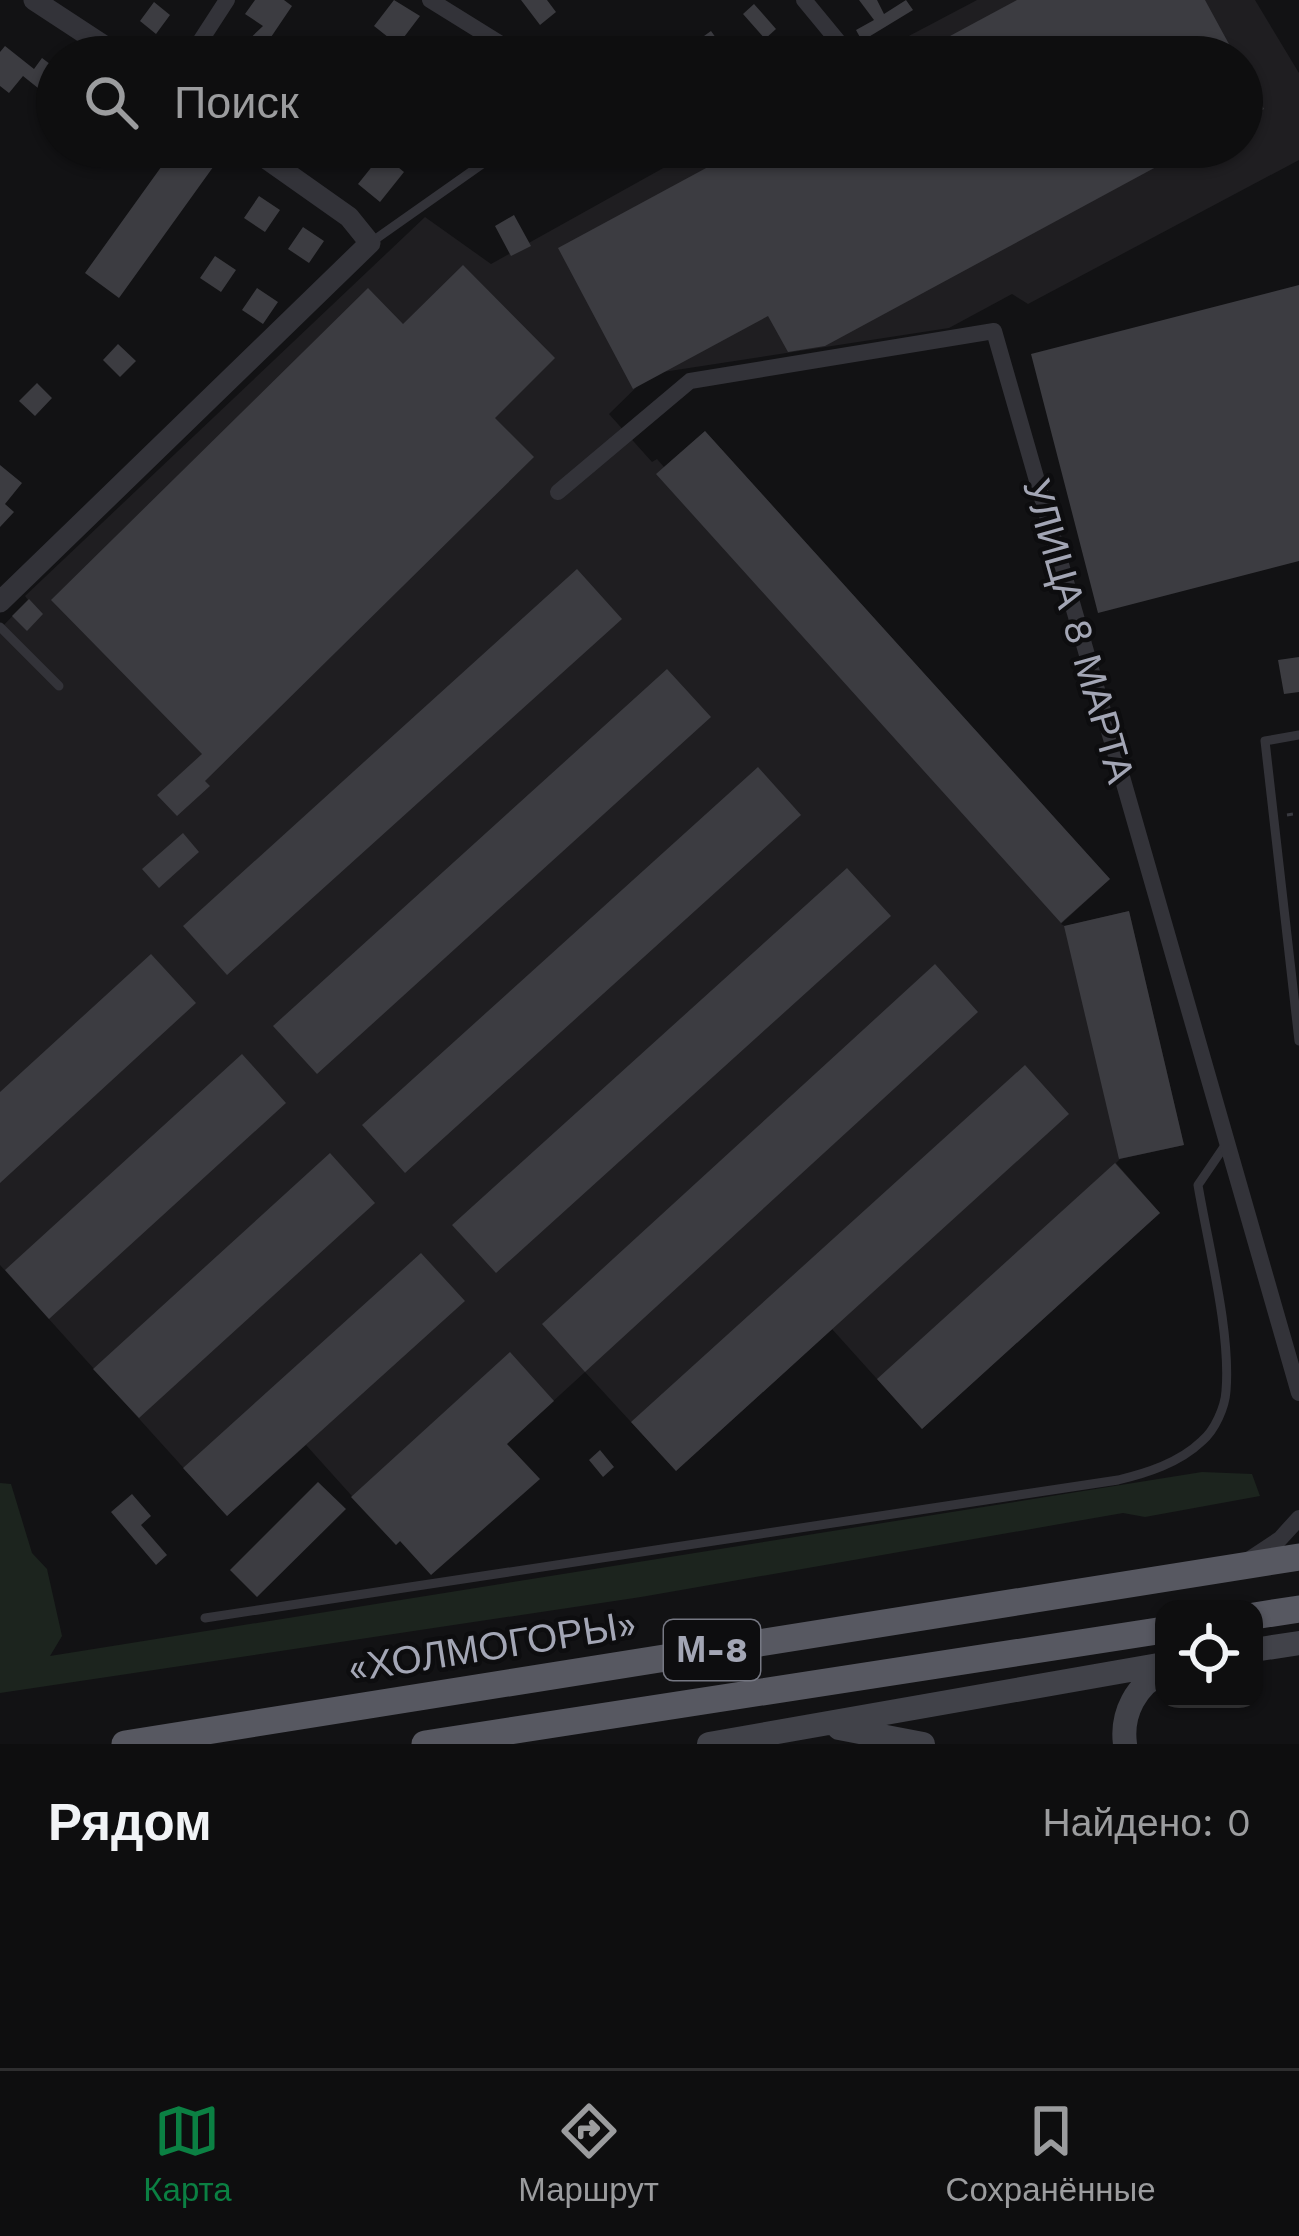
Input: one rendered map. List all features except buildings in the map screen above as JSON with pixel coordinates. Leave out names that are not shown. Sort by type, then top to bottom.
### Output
[{"type":"highway","name":"«ХОЛМОГОРЫ»","points":[[125,1744],[1299,1557]]},
{"type":"highway","points":[[1263,1615],[1299,1609]]},
{"type":"highway","name":"М-8","points":[[425,1744],[1155,1631]]},
{"type":"main road","points":[[1263,1649],[1299,1643]]},
{"type":"main road","points":[[709,1744],[1155,1669]]},
{"type":"main road","points":[[1126,1744],[1131,1700],[1155,1675]]},
{"type":"main road","points":[[819,1725],[923,1744]]},
{"type":"street","points":[[34,0],[89,36]]},
{"type":"street","points":[[204,36],[227,0]]},
{"type":"street","points":[[430,0],[488,36]]},
{"type":"street","points":[[804,0],[834,36]]},
{"type":"street","points":[[0,602],[370,243],[349,218],[279,168]]},
{"type":"street","name":"УЛИЦА 8 МАРТА","points":[[558,492],[689,382],[994,331],[1299,1393]]},
{"type":"street","points":[[1240,1566],[1280,1539],[1299,1518]]},
{"type":"lane","points":[[370,243],[476,168]]},
{"type":"lane","points":[[0,627],[59,686]]},
{"type":"lane","points":[[1299,734],[1265,741],[1299,1041]]},
{"type":"lane","points":[[1285,920],[1299,917]]},
{"type":"lane","points":[[205,1618],[1118,1480],[1156,1470],[1203,1441],[1219,1417],[1226,1392],[1222,1333],[1198,1185],[1226,1144]]},
{"type":"shaded area","points":[[977,0],[1255,0],[1299,73],[1299,160],[1028,304],[1012,294],[949,328],[650,374],[609,414],[652,462],[657,459],[664,467],[705,431],[1110,879],[1061,924],[1129,911],[1184,1145],[1116,1163],[1160,1213],[922,1429],[832,1329],[676,1471],[585,1372],[396,1545],[306,1445],[227,1516],[0,1265],[0,629],[28,600],[25,596],[425,217],[491,264],[663,168],[1263,168],[1263,36],[909,36]]},
{"type":"shaded area","points":[[1202,1472],[1252,1474],[1260,1496],[1145,1517],[1123,1513],[641,1597],[0,1693],[0,1483],[11,1484],[32,1553],[47,1569],[62,1636],[50,1656]]}]
